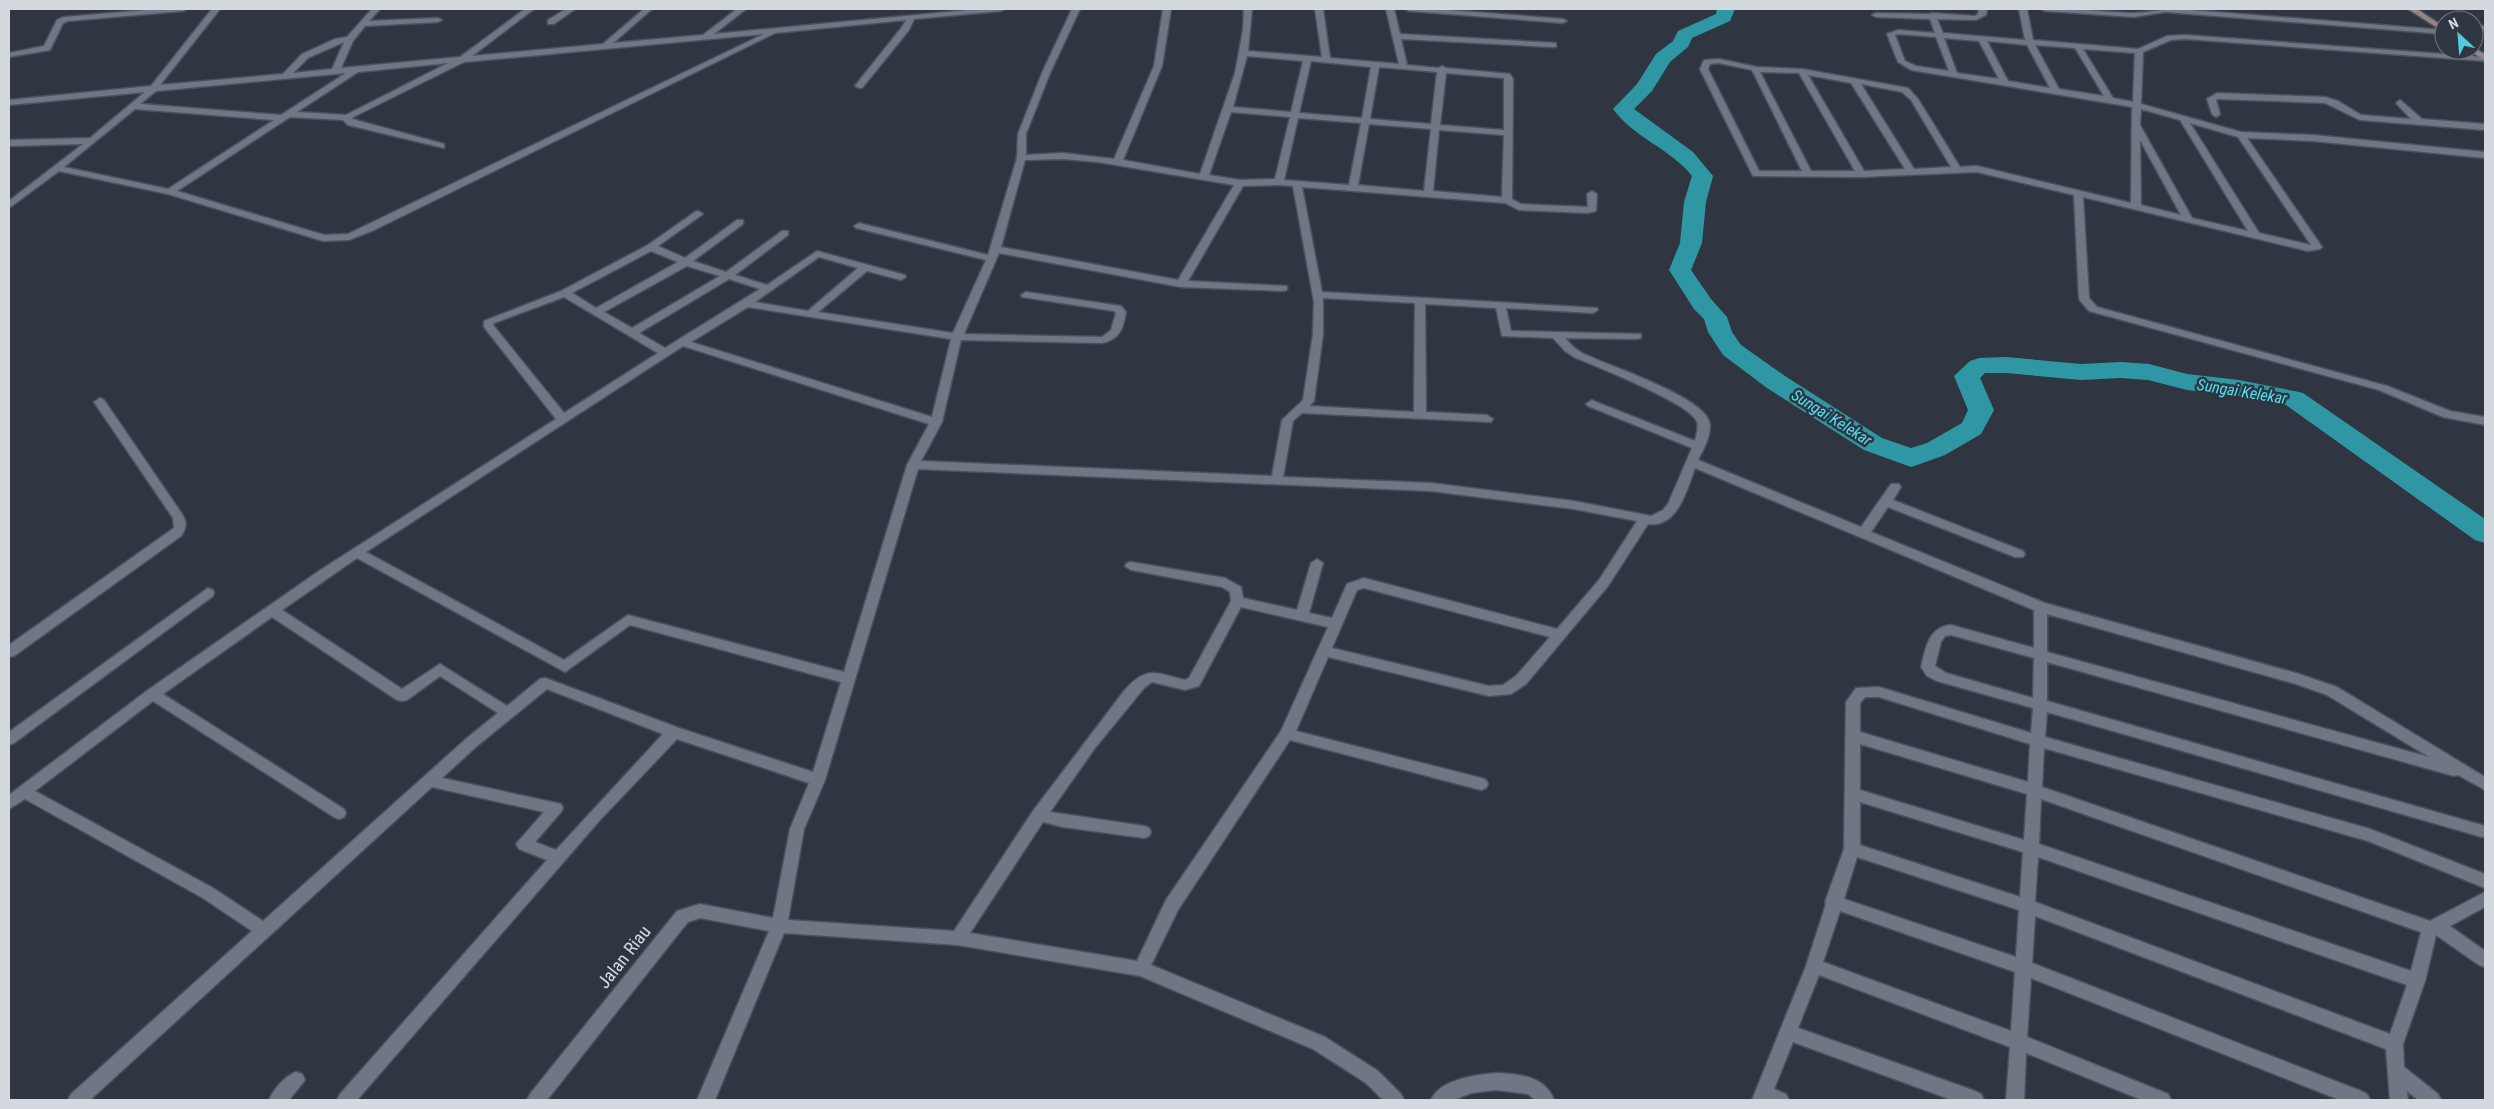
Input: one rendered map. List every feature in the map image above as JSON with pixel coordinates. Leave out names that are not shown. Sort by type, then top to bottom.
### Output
[{"type":"street","points":[[9,55],[47,48],[60,22],[67,18],[183,9]]},
{"type":"street","points":[[9,205],[92,141],[152,90],[216,9]]},
{"type":"street","points":[[335,72],[350,39],[376,9]]},
{"type":"street","points":[[131,106],[347,118],[464,59],[530,9]]},
{"type":"street","points":[[551,22],[571,9]]},
{"type":"street","points":[[606,46],[648,9]]},
{"type":"street","points":[[706,36],[742,9]]},
{"type":"street","points":[[9,102],[1001,9]]},
{"type":"street","points":[[706,1100],[779,926],[797,829],[818,780],[913,465],[936,422],[957,337],[994,254],[1021,158],[1022,134],[1046,73],[1076,9]]},
{"type":"street","points":[[1117,163],[1158,66],[1167,9]]},
{"type":"street","points":[[1204,176],[1244,53],[1248,31],[1248,9]]},
{"type":"street","points":[[1319,9],[1326,59]]},
{"type":"street","points":[[1390,9],[1403,65]]},
{"type":"street","points":[[1409,9],[1563,21]]},
{"type":"street","points":[[1876,15],[1932,15],[1976,18],[1982,15],[1983,9]]},
{"type":"street","points":[[2023,9],[2030,43],[2056,91]]},
{"type":"street","points":[[2045,9],[2134,15],[2165,10],[2434,29]]},
{"type":"street","points":[[2412,9],[2434,23]]},
{"type":"street","points":[[1932,15],[1954,75]]},
{"type":"street","points":[[858,86],[906,28],[911,17]]},
{"type":"street","points":[[362,24],[438,20]]},
{"type":"street","points":[[57,168],[170,192],[323,238],[349,237],[778,30]]},
{"type":"street","points":[[2485,58],[2185,36],[2170,38],[2139,51],[1898,32],[1891,34],[1902,62],[1906,65],[2005,84],[2110,99],[2138,105],[2241,135],[2313,138],[2485,155]]},
{"type":"street","points":[[1396,36],[1553,45]]},
{"type":"street","points":[[285,77],[304,56],[338,41],[350,39]]},
{"type":"street","points":[[1982,39],[2005,84]]},
{"type":"street","points":[[2078,47],[2110,99]]},
{"type":"street","points":[[2136,207],[2136,125],[2139,51]]},
{"type":"street","points":[[1244,53],[1442,68],[1500,74],[1508,77],[1507,200]]},
{"type":"street","points":[[1279,182],[1308,58]]},
{"type":"street","points":[[1958,169],[1910,93],[1899,88],[1802,71],[1757,69],[1719,61],[1707,62],[1704,69],[1756,174],[1861,174],[1958,169],[1988,171],[2308,248],[2318,247],[2241,135]]},
{"type":"street","points":[[1353,188],[1376,63]]},
{"type":"street","points":[[170,192],[358,68]]},
{"type":"street","points":[[1428,194],[1442,68]]},
{"type":"street","points":[[1757,69],[1754,70],[1808,174]]},
{"type":"street","points":[[1802,71],[1861,174]]},
{"type":"street","points":[[1854,80],[1911,172]]},
{"type":"street","points":[[2216,114],[2211,99],[2217,96],[2316,99],[2337,102],[2349,112],[2360,117],[2485,126]]},
{"type":"street","points":[[2400,103],[2420,122]]},
{"type":"street","points":[[1226,109],[1507,133]]},
{"type":"street","points":[[347,118],[347,122],[350,123],[441,146]]},
{"type":"street","points":[[2183,118],[2256,236]]},
{"type":"street","points":[[2136,125],[2189,220]]},
{"type":"street","points":[[9,143],[92,141]]},
{"type":"street","points":[[1021,158],[1071,157],[1240,183],[1279,182],[1507,200],[1519,207],[1588,210],[1593,209],[1592,194]]},
{"type":"street","points":[[1181,284],[1240,183]]},
{"type":"street","points":[[1277,480],[1288,420],[1308,401],[1320,319],[1297,184]]},
{"type":"street","points":[[2078,192],[2084,299],[2093,309],[2383,388],[2447,414],[2485,421]]},
{"type":"street","points":[[9,195],[22,195]]},
{"type":"street","points":[[562,419],[488,323],[495,317],[565,293],[651,247],[698,214]]},
{"type":"street","points":[[596,312],[686,262],[740,222]]},
{"type":"street","points":[[859,226],[994,254],[1181,284],[1283,288]]},
{"type":"street","points":[[633,332],[727,276],[785,233]]},
{"type":"street","points":[[651,247],[686,262],[767,288]]},
{"type":"street","points":[[9,803],[153,694],[272,610],[562,419],[746,304],[817,254],[901,277]]},
{"type":"street","points":[[810,314],[866,267]]},
{"type":"street","points":[[565,293],[666,353]]},
{"type":"street","points":[[746,304],[957,337],[1102,340],[1111,338],[1116,333],[1120,312],[1117,308],[1026,295]]},
{"type":"street","points":[[1317,295],[1593,310]]},
{"type":"street","points":[[1420,300],[1420,415]]},
{"type":"street","points":[[1500,304],[1506,334],[1637,336]]},
{"type":"street","points":[[913,465],[1431,486],[1574,505],[1644,519],[1662,518],[1671,511],[1699,448],[1703,422],[1699,414],[1663,392],[1578,355],[1568,349],[1556,335]]},
{"type":"street","points":[[683,343],[936,422]]},
{"type":"street","points":[[9,652],[177,533],[180,528],[180,520],[100,402]]},
{"type":"street","points":[[1592,404],[1699,448]]},
{"type":"street","points":[[1299,409],[1487,419]]},
{"type":"street","points":[[1692,462],[2041,607],[2299,679],[2332,690],[2485,784]]},
{"type":"street","points":[[1863,533],[1895,487]]},
{"type":"street","points":[[1886,502],[2019,554]]},
{"type":"street","points":[[1322,651],[1498,691],[1517,684],[1602,586],[1622,558],[1644,519]]},
{"type":"street","points":[[357,553],[565,667]]},
{"type":"street","points":[[1302,616],[1317,563]]},
{"type":"street","points":[[958,938],[1038,815],[1085,751],[1142,681],[1151,678],[1185,685],[1194,682],[1237,601],[1236,590],[1225,583],[1131,566]]},
{"type":"street","points":[[1141,969],[1172,905],[1287,734],[1301,705],[1322,651],[1337,624],[1351,589],[1357,584],[1364,583],[1560,635]]},
{"type":"street","points":[[9,738],[208,593]]},
{"type":"street","points":[[1237,601],[1337,624]]},
{"type":"street","points":[[2015,1100],[2040,705],[2041,607]]},
{"type":"street","points":[[272,610],[402,696],[440,669],[508,713]]},
{"type":"street","points":[[77,1100],[472,742],[565,667],[628,620],[849,678]]},
{"type":"street","points":[[2471,775],[1946,629],[1937,635],[1928,667],[1932,672],[1942,677],[2484,832]]},
{"type":"street","points":[[545,684],[674,732],[818,780]]},
{"type":"street","points":[[1768,1098],[1788,1032],[1814,966],[1833,902],[1852,849],[1854,794],[1853,702],[1861,692],[1872,691],[2370,835],[2485,881]]},
{"type":"street","points":[[153,694],[339,813]]},
{"type":"street","points":[[346,1100],[559,858],[674,732]]},
{"type":"street","points":[[1287,734],[1481,784]]},
{"type":"street","points":[[1853,736],[2034,790],[2434,927],[2485,960]]},
{"type":"street","points":[[430,781],[556,808],[524,844],[559,858]]},
{"type":"street","points":[[24,792],[208,893],[264,930]]},
{"type":"street","points":[[1854,794],[2030,848],[2417,981]]},
{"type":"street","points":[[1038,815],[1063,821],[1144,832]]},
{"type":"street","points":[[1852,849],[2027,906],[2395,1044]]},
{"type":"street","points":[[2399,1100],[2395,1044],[2417,981],[2427,936],[2434,927],[2485,899]]},
{"type":"street","points":[[1833,902],[2024,967],[2361,1100]]},
{"type":"street","name":"Jalan Riau","points":[[536,1100],[683,916],[700,911],[779,926],[958,938],[1141,969],[1319,1044],[1372,1077],[1395,1100]]},
{"type":"street","points":[[1814,966],[2019,1042],[2162,1100]]},
{"type":"street","points":[[1788,1032],[1975,1100]]},
{"type":"street","points":[[2396,1072],[2432,1100]]},
{"type":"street","points":[[278,1100],[296,1080]]},
{"type":"street","points":[[1440,1100],[1446,1094],[1466,1085],[1500,1083],[1530,1086],[1545,1100]]},
{"type":"waterway","name":"Sungai Kelekar","points":[[1726,9],[1724,17],[1684,35],[1682,43],[1663,58],[1653,71],[1645,87],[1623,109],[1685,157],[1703,176],[1695,202],[1691,243],[1680,270],[1702,304],[1715,317],[1720,332],[1732,350],[1776,382],[1873,444],[1911,458],[1936,449],[1972,428],[1981,410],[1967,376],[1979,366],[2006,365],[2042,370],[2081,372],[2121,370],[2149,372],[2187,382],[2239,388],[2294,399],[2485,533]]}]
